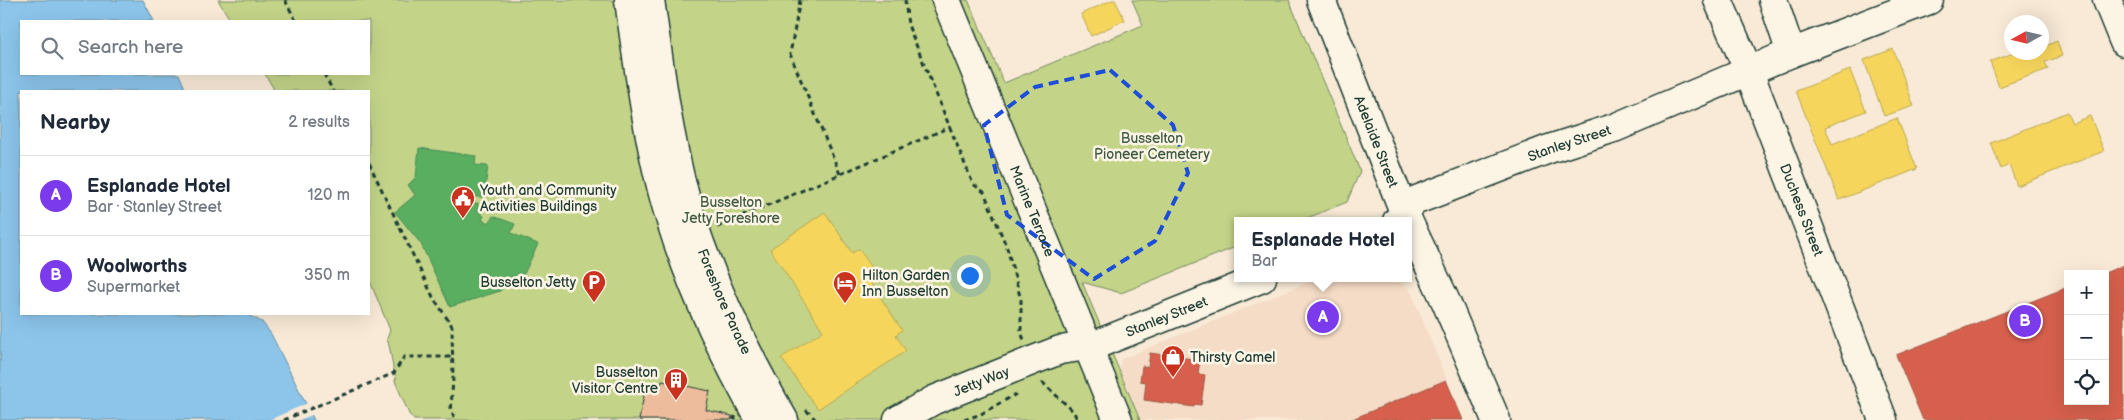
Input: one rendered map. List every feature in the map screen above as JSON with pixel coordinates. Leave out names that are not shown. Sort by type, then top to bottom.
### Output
[{"type":"street","name":"Foreshore Parade","points":[[629,0],[646,115],[656,163],[673,227],[717,339],[760,420]]},
{"type":"street","name":"Foreshore Parade","points":[[650,0],[666,111],[692,220],[739,337],[792,412]]},
{"type":"street","name":"Marine Terrace","points":[[927,0],[1078,347],[1118,420]]},
{"type":"street","name":"Marine Terrace","points":[[946,0],[1078,347],[1099,420]]},
{"type":"street","name":"Adelaide Street","points":[[1321,0],[1401,216]]},
{"type":"street","name":"Duchess Street","points":[[1718,0],[1748,72],[1882,420]]},
{"type":"street","name":"Stanley Street","points":[[1401,216],[1414,201],[1614,128],[1791,53],[1928,0]]},
{"type":"street","points":[[2108,0],[2124,42]]},
{"type":"street","points":[[1781,2],[1791,53]]},
{"type":"street","name":"Adelaide Street","points":[[1412,237],[1446,302],[1496,420]]},
{"type":"street","name":"Stanley Street","points":[[1078,347],[1095,345],[1252,282]]},
{"type":"street","name":"Jetty Way","points":[[898,420],[934,400],[1034,360],[1078,347]]},
{"type":"path","points":[[285,0],[295,20]]},
{"type":"path","points":[[800,0],[790,54],[840,174]]},
{"type":"path","points":[[905,0],[908,25],[973,184],[984,192],[1007,248],[1021,300],[1021,332],[1034,360],[1040,380],[1074,412],[1077,420]]},
{"type":"path","points":[[325,75],[332,90]]},
{"type":"path","points":[[712,222],[714,228],[950,127]]},
{"type":"path","points":[[370,165],[433,297],[452,326],[451,408],[455,420]]},
{"type":"path","points":[[284,420],[394,373],[404,357],[453,357]]},
{"type":"path","points":[[964,420],[981,414],[1023,390]]},
{"type":"path","points":[[792,412],[816,420]]},
{"type":"highlighted area","points":[[1110,70],[1173,125],[1188,173],[1155,241],[1094,279],[1007,215],[984,125],[1035,87]]},
{"type":"shaded area","points":[[1308,282],[1399,282],[1410,289],[1463,420],[1140,420],[1120,370],[1121,359]]},
{"type":"green space","name":"Busselton Jetty Foreshore","points":[[218,0],[968,0],[1004,83],[1143,25],[1132,0],[1289,0],[1360,171],[1347,202],[1310,217],[1234,217],[1234,248],[1121,293],[1082,282],[1140,420],[414,420],[409,414],[395,381],[396,378],[387,339],[390,330],[370,281],[370,90],[274,90],[266,75],[370,75],[370,20],[230,20]]},
{"type":"water","points":[[0,0],[143,0],[153,20],[20,20],[20,75],[179,75],[186,90],[20,90],[20,315],[248,315],[262,322],[271,334],[314,420],[0,420]]},
{"type":"pier","points":[[308,403],[314,414],[299,420],[269,420]]},
{"type":"building: Homes","points":[[1115,0],[1125,20],[1091,36],[1081,14]]},
{"type":"building: Homes","points":[[2057,41],[2062,56],[2045,62],[2048,69],[1999,87],[1990,62],[2004,57],[2004,60],[2049,60],[2049,45]]},
{"type":"building: Homes","points":[[1893,49],[1914,106],[1884,116],[1864,60]]},
{"type":"building: Homes","points":[[1850,70],[1866,111],[1825,127],[1832,144],[1897,118],[1917,169],[1839,200],[1796,91]]},
{"type":"building: Homes","points":[[2067,112],[2072,123],[2090,116],[2104,151],[2017,186],[2009,165],[2001,169],[1991,143]]},
{"type":"building: Homes","name":"Hilton Garden Inn Busselton","points":[[825,212],[852,253],[859,249],[875,272],[867,277],[902,330],[896,335],[906,351],[818,409],[781,358],[823,331],[770,249]]},
{"type":"building: Shops","points":[[2124,265],[2124,420],[1923,420],[1896,355],[2064,289],[2064,405],[2109,405],[2109,271]]},
{"type":"building: Shops","name":"Thirsty Camel","points":[[1150,353],[1200,360],[1198,374],[1205,375],[1201,405],[1194,404],[1194,407],[1144,400],[1146,382],[1140,381],[1142,366],[1148,367]]},
{"type":"building: Shops","points":[[1446,380],[1463,420],[1350,420]]},
{"type":"building: Public","points":[[419,148],[476,156],[475,165],[488,166],[484,197],[472,197],[471,203],[478,203],[478,211],[484,216],[482,220],[489,223],[493,216],[515,224],[511,233],[538,244],[523,276],[518,273],[500,291],[450,307],[421,244],[395,212],[415,195],[408,185],[416,177]]},
{"type":"building: Other","name":"Busselton Visitor Centre","points":[[662,381],[710,391],[706,410],[732,416],[731,420],[639,420],[646,385],[660,389]]},
{"type":"railway","points":[[734,420],[735,416]]},
{"type":"place","name":"Youth and Community Activities Buildings","points":[[463,219]]},
{"type":"place","name":"Busselton Jetty","points":[[594,303]]},
{"type":"place","name":"Hilton Garden Inn Busselton","points":[[845,304]]},
{"type":"place","name":"Esplanade Hotel","points":[[1323,317]]},
{"type":"place","name":"Woolworths","points":[[2025,321]]},
{"type":"place","name":"Thirsty Camel","points":[[1173,378]]},
{"type":"place","name":"Busselton Visitor Centre","points":[[676,401]]},
{"type":"park label","name":"Busselton Pioneer Cemetery","points":[[1152,146]]}]
